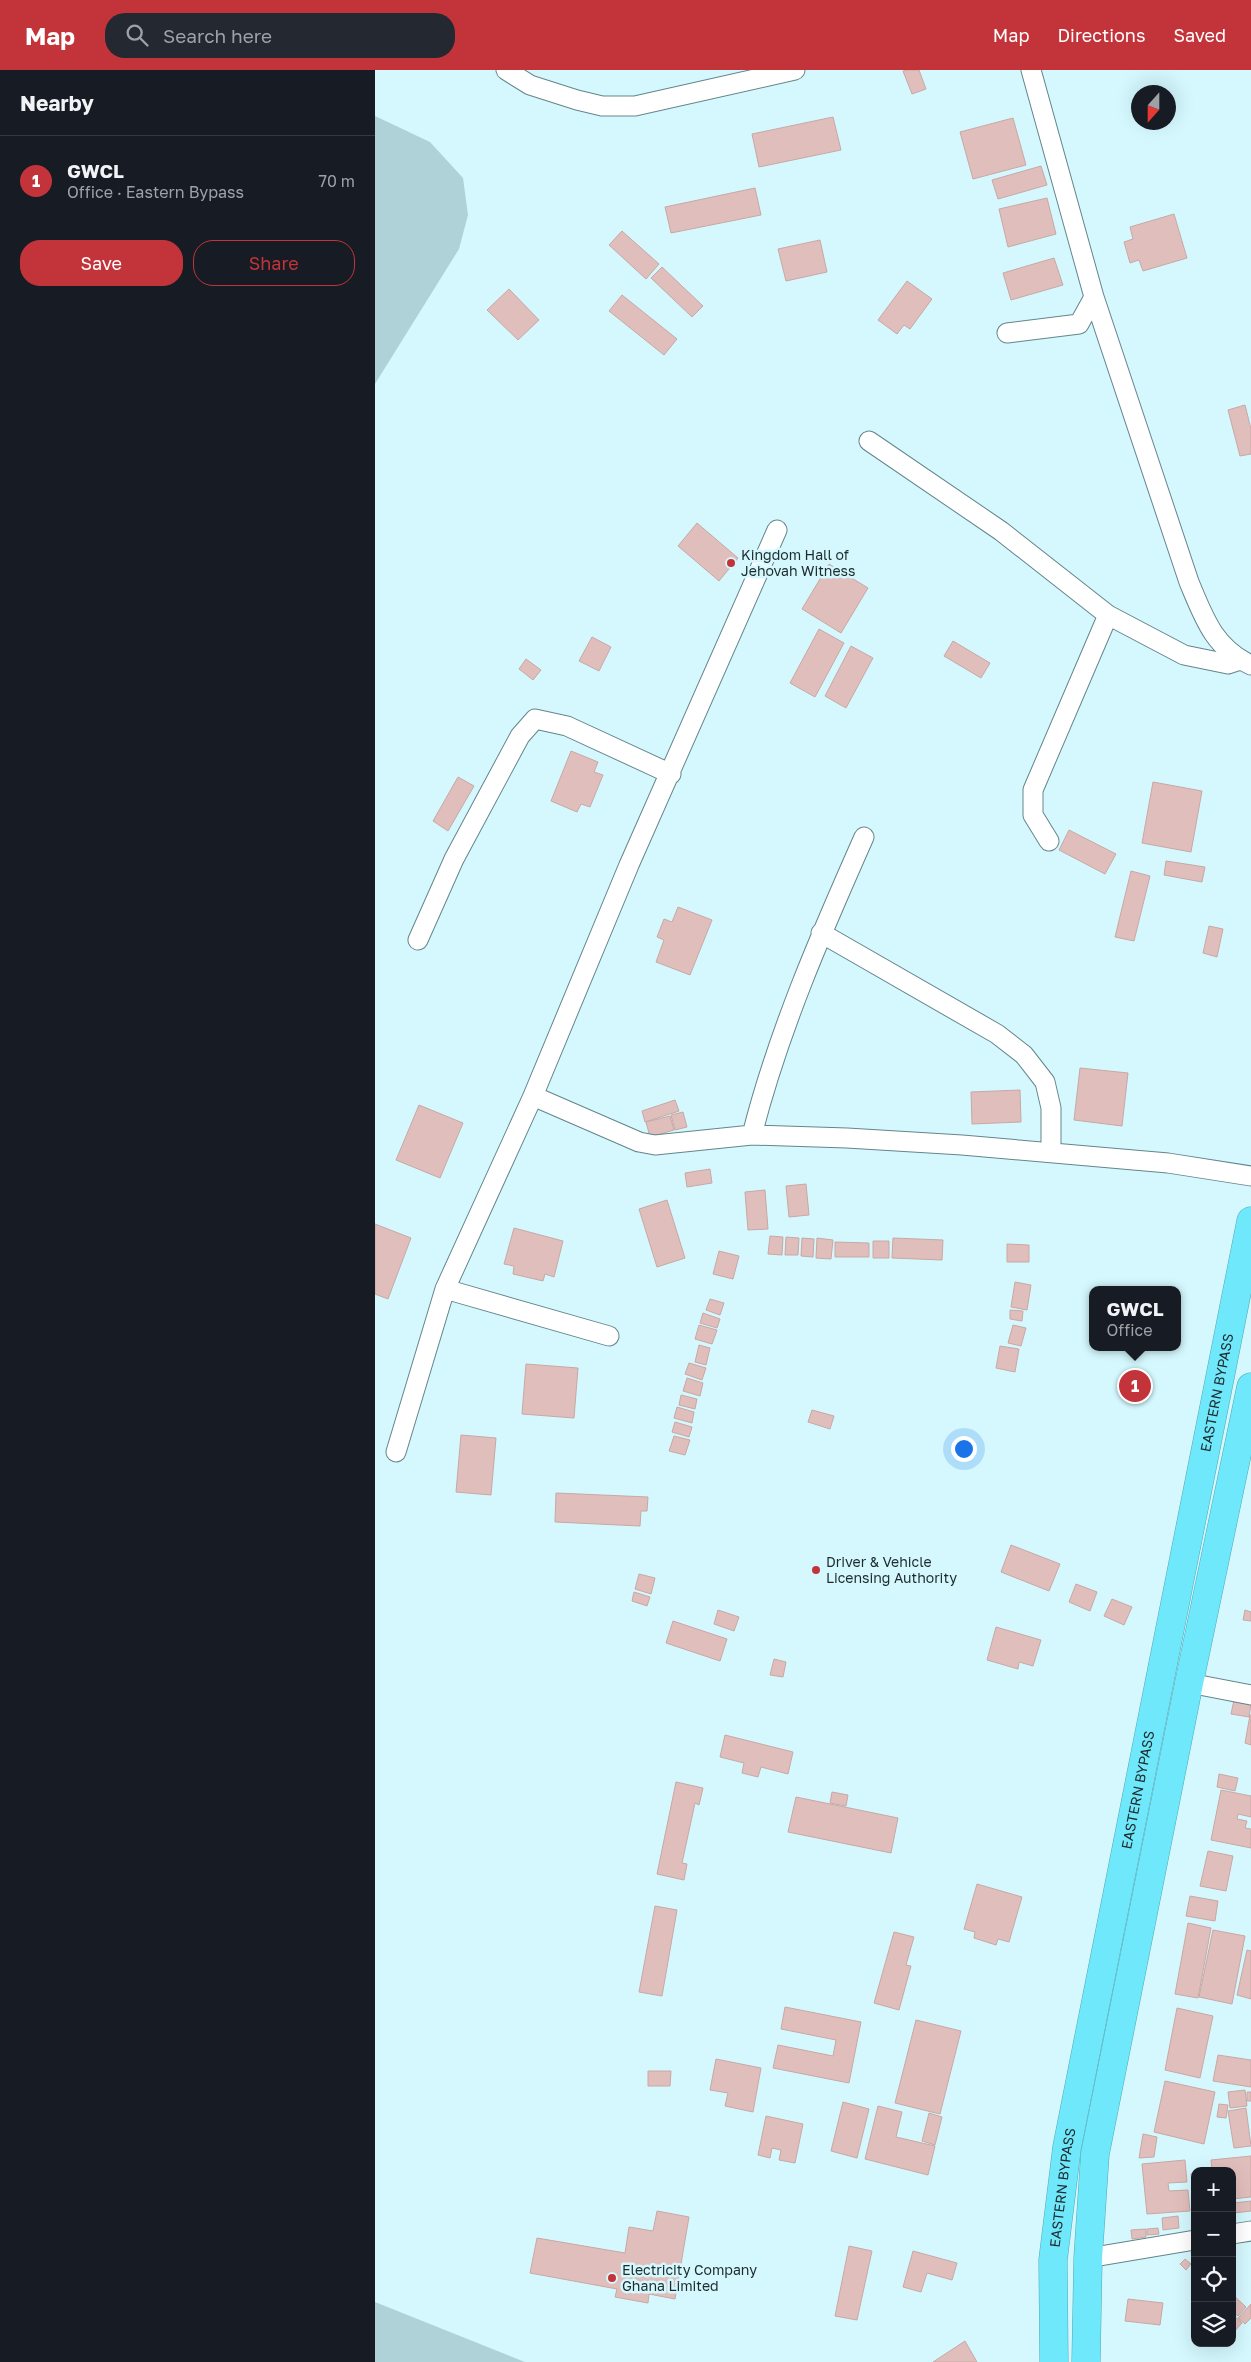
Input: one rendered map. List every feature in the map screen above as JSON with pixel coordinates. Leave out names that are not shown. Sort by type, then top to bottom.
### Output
[{"type":"highway","name":"EASTERN BYPASS","points":[[1054,2362],[1053,2260],[1067,2147],[1251,1221]]},
{"type":"highway","name":"EASTERN BYPASS","points":[[1086,2362],[1088,2258],[1095,2154],[1189,1683],[1251,1387]]},
{"type":"street","points":[[506,70],[530,85],[577,100],[602,106],[635,106],[795,70]]},
{"type":"street","points":[[1031,70],[1094,297],[1189,582],[1206,624],[1224,648],[1245,663]]},
{"type":"street","points":[[1007,333],[1079,324],[1094,297]]},
{"type":"street","points":[[869,441],[1001,531],[1108,615],[1184,655],[1228,664],[1245,663]]},
{"type":"street","points":[[396,1452],[445,1289],[533,1096],[629,865],[671,774],[777,530]]},
{"type":"street","points":[[1049,841],[1033,815],[1033,790],[1108,615]]},
{"type":"street","points":[[418,940],[459,850],[519,736],[535,719],[567,726],[671,774]]},
{"type":"street","points":[[752,1135],[766,1080],[821,933],[864,838]]},
{"type":"street","points":[[821,933],[997,1034],[1025,1055],[1045,1082],[1051,1108],[1051,1152]]},
{"type":"street","points":[[533,1096],[630,1138],[655,1145],[752,1135],[962,1145],[1168,1163],[1251,1176]]},
{"type":"street","points":[[445,1289],[609,1336]]},
{"type":"street","points":[[1189,1683],[1251,1695]]},
{"type":"street","points":[[1236,2233],[1251,2231]]},
{"type":"street","points":[[1088,2258],[1191,2241]]},
{"type":"shaded area","points":[[375,116],[430,142],[463,178],[468,215],[459,249],[375,384]]},
{"type":"shaded area","points":[[375,2302],[525,2362],[375,2362]]},
{"type":"building","points":[[919,70],[926,89],[912,94],[903,71]]},
{"type":"building","points":[[833,117],[841,150],[759,167],[752,134]]},
{"type":"building","points":[[1013,118],[1026,165],[973,179],[960,132]]},
{"type":"building","points":[[1041,166],[1047,185],[998,199],[992,180]]},
{"type":"building","points":[[755,188],[761,215],[671,233],[665,207]]},
{"type":"building","points":[[1047,198],[1056,234],[1008,247],[999,209]]},
{"type":"building","points":[[1174,214],[1187,258],[1143,271],[1139,260],[1130,263],[1124,242],[1133,239],[1130,227]]},
{"type":"building","points":[[622,231],[659,264],[646,279],[609,245]]},
{"type":"building","points":[[820,240],[827,272],[786,281],[778,249]]},
{"type":"building","points":[[1054,258],[1063,285],[1011,300],[1003,273]]},
{"type":"building","points":[[662,267],[703,306],[692,317],[651,278]]},
{"type":"building","points":[[907,281],[932,299],[910,329],[904,325],[897,334],[878,320]]},
{"type":"building","points":[[509,289],[539,320],[518,340],[487,310]]},
{"type":"building","points":[[622,295],[677,339],[664,355],[609,311]]},
{"type":"building","points":[[1245,405],[1251,429],[1251,454],[1240,456],[1228,410]]},
{"type":"building","points":[[697,523],[738,558],[719,581],[678,546]]},
{"type":"building","points":[[829,564],[868,588],[841,633],[802,609]]},
{"type":"building","points":[[819,629],[844,643],[815,697],[790,683]]},
{"type":"building","points":[[592,637],[611,647],[599,671],[579,661]]},
{"type":"building","points":[[953,641],[990,663],[981,678],[944,656]]},
{"type":"building","points":[[851,646],[873,658],[846,708],[825,696]]},
{"type":"building","points":[[526,659],[541,670],[533,680],[519,669]]},
{"type":"building","points":[[571,751],[598,762],[594,772],[603,775],[590,807],[581,804],[577,812],[551,801]]},
{"type":"building","points":[[458,777],[474,786],[448,831],[433,821]]},
{"type":"building","points":[[1153,782],[1202,791],[1191,852],[1142,843]]},
{"type":"building","points":[[1069,830],[1116,854],[1105,874],[1059,850]]},
{"type":"building","points":[[1166,861],[1205,867],[1202,882],[1164,875]]},
{"type":"building","points":[[1131,871],[1150,876],[1134,941],[1115,937]]},
{"type":"building","points":[[678,907],[712,920],[690,975],[656,962],[664,940],[657,937],[664,919],[672,922]]},
{"type":"building","points":[[1209,926],[1223,929],[1217,957],[1203,953]]},
{"type":"building","points":[[1080,1068],[1128,1073],[1122,1126],[1074,1120]]},
{"type":"building","points":[[1020,1090],[1021,1122],[972,1124],[971,1092]]},
{"type":"building","points":[[675,1100],[679,1111],[645,1122],[642,1111]]},
{"type":"building","points":[[419,1105],[463,1123],[440,1178],[396,1160]]},
{"type":"building","points":[[683,1112],[687,1127],[675,1130],[671,1115]]},
{"type":"building","points":[[670,1116],[674,1130],[650,1137],[646,1122]]},
{"type":"building","points":[[710,1169],[712,1183],[687,1187],[685,1173]]},
{"type":"building","points":[[806,1184],[809,1215],[789,1217],[786,1186]]},
{"type":"building","points":[[765,1190],[768,1229],[748,1230],[745,1192]]},
{"type":"building","points":[[667,1200],[685,1258],[657,1267],[639,1209]]},
{"type":"building","points":[[375,1224],[411,1238],[388,1299],[375,1294]]},
{"type":"building","points":[[514,1228],[563,1241],[554,1277],[545,1274],[543,1281],[513,1274],[514,1266],[504,1264]]},
{"type":"building","points":[[770,1236],[783,1237],[782,1255],[768,1254]]},
{"type":"building","points":[[786,1237],[799,1238],[798,1255],[785,1255]]},
{"type":"building","points":[[802,1238],[814,1239],[813,1257],[801,1256]]},
{"type":"building","points":[[817,1238],[833,1240],[831,1259],[816,1258]]},
{"type":"building","points":[[893,1238],[943,1240],[942,1260],[892,1258]]},
{"type":"building","points":[[873,1241],[889,1241],[889,1258],[873,1258]]},
{"type":"building","points":[[835,1242],[869,1243],[869,1257],[835,1257]]},
{"type":"building","points":[[1007,1244],[1029,1245],[1029,1262],[1007,1262]]},
{"type":"building","points":[[719,1251],[739,1256],[733,1279],[713,1274]]},
{"type":"building","points":[[1015,1282],[1031,1285],[1027,1310],[1011,1307]]},
{"type":"building","points":[[710,1299],[724,1303],[720,1315],[706,1310]]},
{"type":"building","points":[[1010,1310],[1023,1311],[1022,1321],[1010,1319]]},
{"type":"building","points":[[703,1313],[720,1319],[717,1328],[700,1323]]},
{"type":"building","points":[[699,1325],[717,1330],[712,1344],[695,1339]]},
{"type":"building","points":[[1013,1325],[1026,1328],[1021,1346],[1008,1343]]},
{"type":"building","points":[[699,1345],[710,1348],[706,1365],[695,1362]]},
{"type":"building","points":[[1000,1346],[1019,1349],[1015,1372],[996,1368]]},
{"type":"building","points":[[689,1363],[706,1368],[702,1380],[685,1374]]},
{"type":"building","points":[[526,1364],[578,1368],[574,1418],[522,1414]]},
{"type":"building","points":[[687,1378],[703,1383],[700,1396],[683,1391]]},
{"type":"building","points":[[681,1395],[697,1399],[695,1409],[679,1405]]},
{"type":"building","points":[[677,1407],[694,1412],[692,1423],[674,1418]]},
{"type":"building","points":[[812,1410],[834,1416],[830,1429],[808,1422]]},
{"type":"building","points":[[675,1422],[692,1427],[689,1437],[672,1432]]},
{"type":"building","points":[[461,1435],[496,1438],[491,1495],[456,1492]]},
{"type":"building","points":[[674,1436],[690,1440],[685,1455],[669,1451]]},
{"type":"building","points":[[556,1493],[648,1497],[647,1511],[641,1511],[640,1526],[555,1522]]},
{"type":"building","points":[[1011,1545],[1060,1564],[1049,1591],[1001,1572]]},
{"type":"building","points":[[639,1574],[655,1578],[651,1594],[635,1589]]},
{"type":"building","points":[[1076,1584],[1097,1592],[1090,1611],[1069,1602]]},
{"type":"building","points":[[634,1592],[650,1597],[647,1606],[632,1601]]},
{"type":"building","points":[[1112,1599],[1132,1607],[1124,1625],[1104,1616]]},
{"type":"building","points":[[718,1610],[739,1617],[734,1631],[714,1624]]},
{"type":"building","points":[[1245,1610],[1251,1612],[1251,1621],[1243,1620]]},
{"type":"building","points":[[673,1621],[727,1639],[720,1661],[666,1643]]},
{"type":"building","points":[[996,1627],[1041,1640],[1033,1666],[1019,1662],[1018,1669],[987,1660]]},
{"type":"building","points":[[774,1659],[786,1662],[783,1677],[770,1675]]},
{"type":"building","points":[[1234,1700],[1251,1704],[1249,1717],[1231,1714]]},
{"type":"building","points":[[1251,1715],[1251,1745],[1245,1743]]},
{"type":"building","points":[[725,1735],[793,1752],[788,1774],[761,1767],[758,1777],[742,1773],[744,1763],[720,1757]]},
{"type":"building","points":[[1219,1774],[1238,1778],[1235,1791],[1217,1787]]},
{"type":"building","points":[[676,1782],[703,1788],[699,1805],[695,1803],[682,1863],[687,1864],[684,1880],[657,1874]]},
{"type":"building","points":[[1221,1790],[1251,1796],[1251,1817],[1238,1814],[1237,1819],[1247,1821],[1245,1828],[1251,1829],[1251,1848],[1211,1840]]},
{"type":"building","points":[[832,1792],[848,1795],[846,1806],[830,1803]]},
{"type":"building","points":[[796,1797],[898,1818],[891,1853],[788,1832]]},
{"type":"building","points":[[1208,1851],[1233,1856],[1226,1891],[1200,1886]]},
{"type":"building","points":[[977,1884],[1022,1897],[1009,1942],[998,1939],[996,1945],[974,1938],[975,1932],[964,1929]]},
{"type":"building","points":[[1190,1896],[1218,1901],[1215,1921],[1186,1916]]},
{"type":"building","points":[[655,1906],[677,1910],[662,1996],[639,1992]]},
{"type":"building","points":[[1188,1923],[1211,1928],[1198,1998],[1175,1994]]},
{"type":"building","points":[[1213,1930],[1245,1936],[1232,2004],[1199,1997]]},
{"type":"building","points":[[894,1932],[914,1937],[906,1965],[911,1966],[899,2010],[874,2003]]},
{"type":"building","points":[[1247,1950],[1251,1951],[1251,1999],[1237,1995]]},
{"type":"building","points":[[785,2007],[861,2022],[849,2083],[773,2068],[778,2045],[833,2056],[836,2040],[781,2029]]},
{"type":"building","points":[[1177,2008],[1213,2016],[1200,2078],[1165,2070]]},
{"type":"building","points":[[916,2020],[961,2031],[940,2114],[895,2103]]},
{"type":"building","points":[[1218,2055],[1251,2060],[1251,2087],[1213,2081]]},
{"type":"building","points":[[716,2059],[761,2068],[753,2112],[725,2106],[728,2093],[710,2090]]},
{"type":"building","points":[[648,2071],[671,2071],[670,2086],[648,2086]]},
{"type":"building","points":[[1165,2081],[1215,2092],[1204,2144],[1154,2132]]},
{"type":"building","points":[[1245,2090],[1247,2106],[1230,2108],[1228,2092]]},
{"type":"building","points":[[1247,2092],[1251,2092],[1251,2101],[1247,2101]]},
{"type":"building","points":[[843,2102],[869,2109],[857,2158],[831,2151]]},
{"type":"building","points":[[1219,2104],[1228,2105],[1226,2118],[1217,2117]]},
{"type":"building","points":[[878,2106],[902,2112],[896,2137],[935,2146],[928,2175],[865,2159]]},
{"type":"building","points":[[1246,2108],[1251,2146],[1234,2148],[1228,2111]]},
{"type":"building","points":[[929,2113],[942,2117],[935,2145],[922,2141]]},
{"type":"building","points":[[766,2116],[803,2124],[795,2163],[779,2160],[781,2150],[772,2148],[770,2158],[758,2155]]},
{"type":"building","points":[[1143,2134],[1157,2137],[1154,2157],[1139,2158]]},
{"type":"building","points":[[1251,2156],[1251,2197],[1236,2199],[1236,2167],[1212,2167],[1211,2160]]},
{"type":"building","points":[[1185,2160],[1187,2182],[1168,2183],[1169,2191],[1188,2190],[1190,2211],[1147,2214],[1142,2164]]},
{"type":"building","points":[[1251,2201],[1251,2211],[1236,2213],[1236,2203]]},
{"type":"building","points":[[657,2211],[689,2217],[675,2299],[649,2294],[648,2303],[615,2297],[617,2289],[530,2273],[537,2238],[625,2253],[629,2227],[653,2231]]},
{"type":"building","points":[[1178,2216],[1179,2228],[1163,2230],[1162,2218]]},
{"type":"building","points":[[1158,2228],[1159,2234],[1147,2235],[1147,2229]]},
{"type":"building","points":[[1146,2229],[1146,2237],[1132,2239],[1131,2230]]},
{"type":"building","points":[[849,2246],[872,2251],[857,2320],[835,2316]]},
{"type":"building","points":[[913,2251],[957,2263],[952,2280],[927,2273],[921,2292],[903,2287]]},
{"type":"building","points":[[1185,2259],[1191,2264],[1186,2270],[1180,2264]]},
{"type":"building","points":[[1236,2298],[1246,2307],[1238,2316],[1236,2314]]},
{"type":"building","points":[[1128,2299],[1163,2303],[1160,2325],[1125,2321]]},
{"type":"building","points":[[1251,2304],[1251,2318],[1245,2324],[1238,2318]]},
{"type":"building","points":[[1236,2318],[1242,2323],[1236,2330]]},
{"type":"building","points":[[965,2341],[977,2362],[933,2362]]},
{"type":"place","name":"Kingdom Hall of Jehovah Witness","points":[[731,563]]},
{"type":"place","name":"GWCL","points":[[1135,1386]]},
{"type":"place","name":"Driver & Vehicle Licensing Authority","points":[[816,1570]]},
{"type":"place","name":"Electricity Company Ghana Limited","points":[[612,2278]]}]
